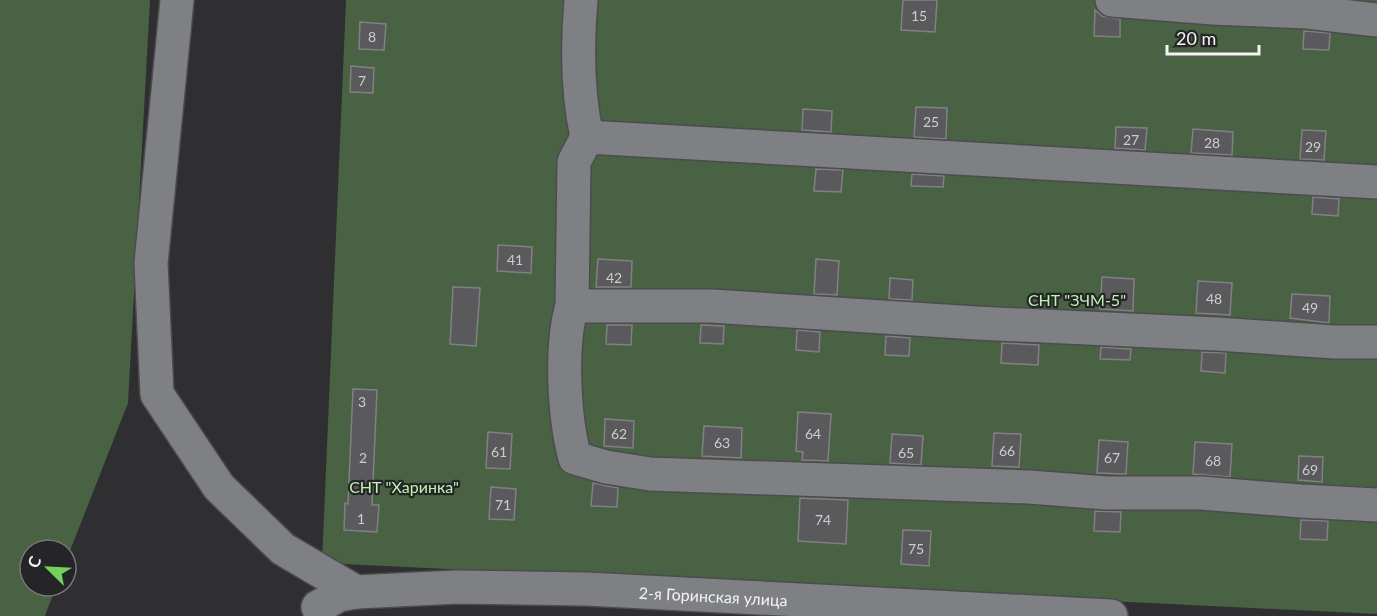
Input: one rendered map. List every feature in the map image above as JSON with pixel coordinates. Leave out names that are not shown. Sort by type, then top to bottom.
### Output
[{"type":"street","points":[[177,0],[151,263],[157,394],[219,487],[284,549],[356,592]]},
{"type":"street","points":[[581,0],[578,36],[579,78],[581,112],[587,137],[574,162],[572,306],[566,326],[568,433],[575,458],[606,467],[662,474],[1029,487],[1107,493],[1201,493],[1377,505]]},
{"type":"street","points":[[1112,0],[1307,12],[1377,20]]},
{"type":"street","points":[[587,137],[1377,182]]},
{"type":"street","points":[[572,306],[711,306],[976,323],[1218,334],[1335,342],[1377,342]]},
{"type":"street","name":"2-я Горинская улица","points":[[318,607],[339,595],[356,592],[457,587],[587,589],[1112,616]]},
{"type":"green space","points":[[0,0],[150,0],[128,403],[75,538],[18,538],[18,598],[52,598],[45,616],[0,616]]},
{"type":"green space","name":"СНТ \"ЗЧМ-5\"","points":[[346,0],[1377,0],[1377,614],[322,563]]},
{"type":"building","points":[[903,0],[937,0],[935,32],[901,30]]},
{"type":"building","points":[[1095,10],[1102,16],[1120,19],[1120,37],[1094,36]]},
{"type":"building","points":[[360,22],[386,24],[384,50],[359,49]]},
{"type":"building","points":[[1304,31],[1330,33],[1329,50],[1303,49]]},
{"type":"building","points":[[351,66],[374,68],[373,93],[350,92]]},
{"type":"building","points":[[916,107],[947,108],[946,139],[914,137]]},
{"type":"building","points":[[803,109],[832,111],[831,132],[802,130]]},
{"type":"building","points":[[1116,127],[1147,128],[1145,150],[1115,148]]},
{"type":"building","points":[[1193,129],[1233,132],[1232,155],[1191,153]]},
{"type":"building","points":[[1302,130],[1326,131],[1324,160],[1300,159]]},
{"type":"building","points":[[816,169],[843,170],[841,192],[814,191]]},
{"type":"building","points":[[912,174],[944,176],[943,187],[911,186]]},
{"type":"building","points":[[1313,197],[1339,199],[1338,216],[1312,214]]},
{"type":"building","points":[[498,245],[532,247],[531,273],[497,271]]},
{"type":"building","points":[[598,259],[632,261],[631,287],[596,287]]},
{"type":"building","points":[[816,259],[839,261],[837,295],[814,294]]},
{"type":"building","points":[[1102,277],[1134,279],[1133,311],[1100,309]]},
{"type":"building","points":[[890,278],[913,280],[912,300],[889,299]]},
{"type":"building","points":[[1198,281],[1232,283],[1230,315],[1196,313]]},
{"type":"building","points":[[453,287],[480,288],[476,346],[450,344]]},
{"type":"building","points":[[1292,294],[1330,296],[1329,323],[1290,318]]},
{"type":"building","points":[[607,325],[632,325],[631,345],[606,344]]},
{"type":"building","points":[[701,325],[724,326],[723,344],[700,343]]},
{"type":"building","points":[[797,330],[820,332],[819,352],[796,350]]},
{"type":"building","points":[[886,336],[910,338],[909,356],[885,355]]},
{"type":"building","points":[[1002,343],[1039,345],[1038,365],[1001,363]]},
{"type":"building","points":[[1101,347],[1131,349],[1130,360],[1100,359]]},
{"type":"building","points":[[1202,352],[1226,353],[1225,373],[1201,371]]},
{"type":"building","points":[[353,389],[377,390],[372,505],[379,505],[377,532],[344,530],[345,503],[348,504]]},
{"type":"building","points":[[798,412],[831,414],[828,461],[802,460],[803,452],[796,451]]},
{"type":"building","points":[[605,419],[634,421],[633,448],[604,446]]},
{"type":"building","points":[[704,426],[742,428],[741,458],[702,456]]},
{"type":"building","points":[[488,432],[512,434],[510,469],[486,468]]},
{"type":"building","points":[[994,433],[1021,434],[1019,467],[992,466]]},
{"type":"building","points":[[892,434],[923,436],[921,465],[890,463]]},
{"type":"building","points":[[1099,440],[1128,442],[1126,474],[1097,473]]},
{"type":"building","points":[[1195,442],[1232,444],[1230,477],[1193,474]]},
{"type":"building","points":[[1299,456],[1323,457],[1322,482],[1298,480]]},
{"type":"building","points":[[593,483],[618,488],[617,507],[591,506]]},
{"type":"building","points":[[491,487],[516,489],[514,520],[489,519]]},
{"type":"building","points":[[800,498],[848,500],[846,544],[798,541]]},
{"type":"building","points":[[1095,511],[1121,512],[1120,532],[1094,531]]},
{"type":"building","points":[[1301,520],[1328,521],[1327,540],[1300,539]]},
{"type":"building","points":[[903,530],[931,531],[929,566],[901,564]]},
{"type":"park label","name":"СНТ \"Харинка\"","points":[[404,486]]}]
